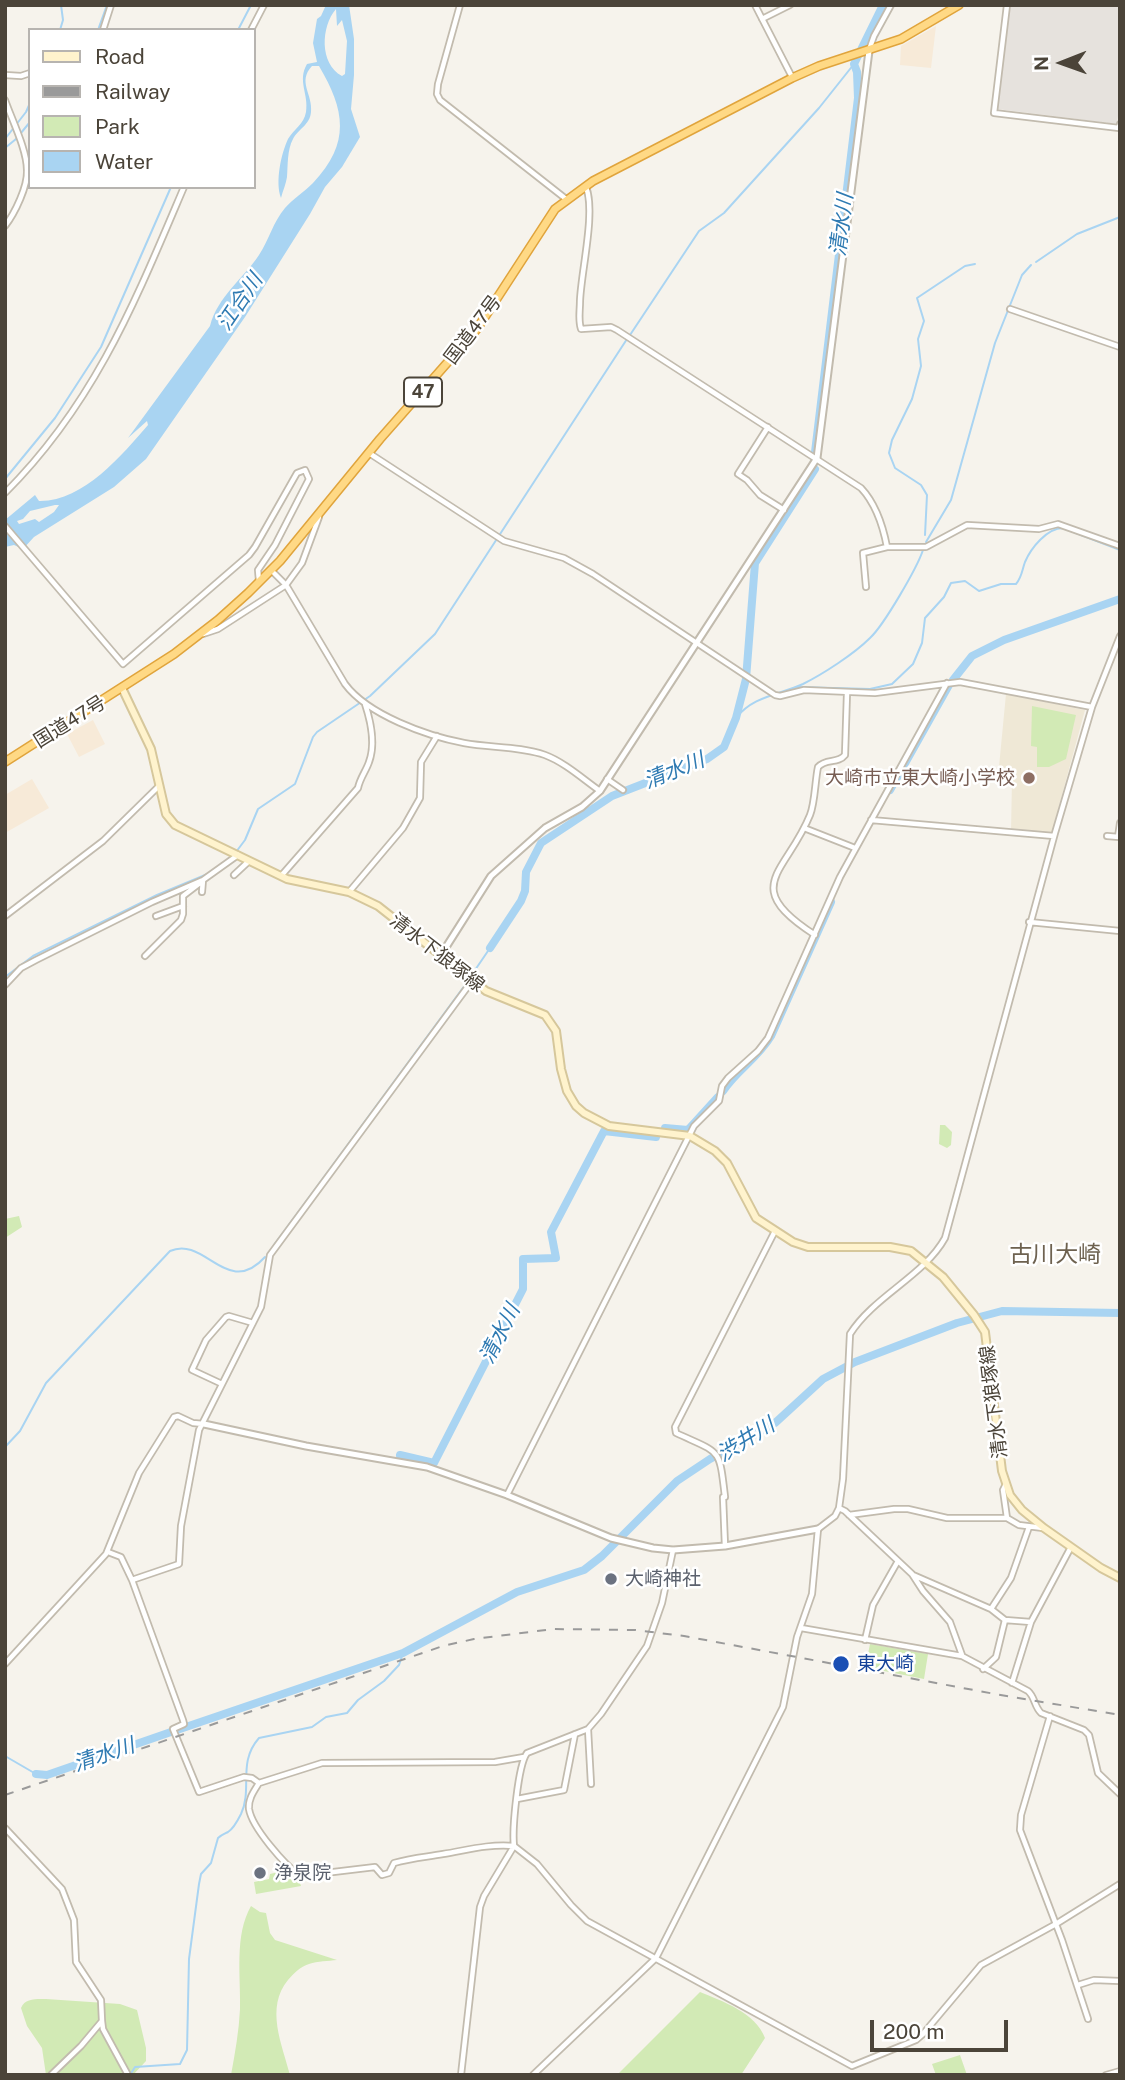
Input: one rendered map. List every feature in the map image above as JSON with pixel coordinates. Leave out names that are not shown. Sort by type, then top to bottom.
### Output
[{"type":"highway","name":"国道47号","points":[[5,762],[122,688],[199,635],[271,570],[477,329],[542,226],[566,199],[792,78],[818,66],[901,39],[959,5]]},
{"type":"main road","name":"清水下狼塚線","points":[[122,688],[151,749],[169,819],[287,879],[349,892],[378,906],[496,997],[539,1011],[550,1019],[556,1031],[564,1082],[571,1098],[584,1113],[609,1126],[690,1136],[723,1157],[756,1218],[793,1242],[808,1247],[904,1248],[943,1277],[976,1318],[987,1341],[1006,1484],[1016,1503],[1070,1547],[1120,1578]]},
{"type":"street","points":[[104,28],[111,5]]},
{"type":"street","points":[[252,28],[264,5]]},
{"type":"street","points":[[460,5],[438,84],[440,100],[566,199]]},
{"type":"street","points":[[755,5],[792,78]]},
{"type":"street","points":[[762,19],[790,5]]},
{"type":"street","points":[[441,955],[491,876],[545,828],[582,807],[600,791],[817,458],[868,51],[891,5]]},
{"type":"street","points":[[1007,5],[994,113],[1119,128],[1120,124]]},
{"type":"street","points":[[5,75],[28,74]]},
{"type":"street","points":[[5,100],[28,170]]},
{"type":"street","points":[[5,226],[16,211],[28,176]]},
{"type":"street","points":[[586,186],[590,204],[581,281],[581,329],[611,327],[861,488],[868,495],[887,547]]},
{"type":"street","points":[[5,493],[56,435],[100,371],[126,321],[183,189]]},
{"type":"street","points":[[1010,309],[1120,347]]},
{"type":"street","points":[[768,426],[738,474],[760,495],[784,510]]},
{"type":"street","points":[[369,453],[497,537],[564,558],[593,574],[780,696],[804,690],[875,693],[960,682],[1092,707]]},
{"type":"street","points":[[5,526],[119,661],[125,664],[249,555],[297,473],[305,470],[309,479],[275,545],[258,570],[259,582]]},
{"type":"street","points":[[199,635],[218,629],[286,585],[302,562],[320,513]]},
{"type":"street","points":[[866,587],[863,553],[887,547],[924,547],[967,525],[1039,530],[1058,524],[1120,546]]},
{"type":"street","points":[[271,570],[286,585],[345,684],[363,702],[405,725],[437,736],[464,743],[546,755],[600,791]]},
{"type":"street","points":[[5,1664],[108,1552],[139,1473],[174,1417],[178,1416],[193,1423],[204,1423],[282,1442],[427,1467],[507,1495],[622,1542],[673,1550],[725,1546],[818,1528],[835,1516],[839,1508],[843,1479],[848,1340],[859,1319],[941,1246],[948,1229],[976,1117],[1054,836],[1092,707],[1120,636]]},
{"type":"street","points":[[507,1495],[697,1121],[719,1101],[722,1086],[768,1038],[855,848],[947,683]]},
{"type":"street","points":[[814,935],[792,920],[775,900],[775,874],[789,856],[812,810],[818,766],[823,762],[839,760],[845,755],[847,693]]},
{"type":"street","points":[[281,876],[358,788],[363,771],[369,764],[372,740],[363,702]]},
{"type":"street","points":[[349,892],[403,828],[419,798],[421,762],[437,736]]},
{"type":"street","points":[[607,779],[623,789]]},
{"type":"street","points":[[5,916],[103,841],[159,786]]},
{"type":"street","points":[[871,820],[1054,836]]},
{"type":"street","points":[[1107,836],[1119,837],[1120,823]]},
{"type":"street","points":[[804,828],[855,848]]},
{"type":"street","points":[[145,956],[181,920],[183,896],[236,853]]},
{"type":"street","points":[[234,875],[250,860]]},
{"type":"street","points":[[202,892],[203,880]]},
{"type":"street","points":[[5,985],[21,968],[36,960],[203,880]]},
{"type":"street","points":[[156,916],[183,906]]},
{"type":"street","points":[[1030,922],[1120,932]]},
{"type":"street","points":[[132,1580],[179,1564],[186,1499],[199,1430],[261,1307],[270,1255],[471,979]]},
{"type":"street","points":[[725,1546],[725,1497],[720,1458],[716,1451],[676,1433],[675,1427],[775,1231]]},
{"type":"street","points":[[222,1384],[192,1370],[206,1340],[226,1317],[253,1323]]},
{"type":"street","points":[[1006,1484],[1003,1490],[1007,1518]]},
{"type":"street","points":[[839,1508],[912,1574],[950,1622],[962,1656]]},
{"type":"street","points":[[849,1515],[894,1509],[916,1510],[947,1518],[1007,1518],[1019,1525],[1044,1528]]},
{"type":"street","points":[[991,1609],[1011,1578],[1029,1527]]},
{"type":"street","points":[[533,2075],[656,1958],[783,1707],[801,1628],[812,1594],[818,1528]]},
{"type":"street","points":[[1012,1683],[1031,1622],[1070,1547]]},
{"type":"street","points":[[461,2075],[480,1907],[514,1846],[514,1822],[524,1757],[527,1752],[588,1730],[601,1714],[647,1646],[662,1603],[673,1550]]},
{"type":"street","points":[[108,1552],[121,1557],[132,1580],[183,1720],[184,1724],[173,1729],[197,1789],[202,1791],[246,1777],[258,1783],[322,1763],[495,1762],[524,1757]]},
{"type":"street","points":[[865,1640],[877,1595],[899,1560]]},
{"type":"street","points":[[912,1574],[991,1609],[1005,1620],[1031,1622]]},
{"type":"street","points":[[983,1669],[996,1657],[1005,1620]]},
{"type":"street","points":[[801,1628],[962,1656],[1028,1691],[1036,1708],[1084,1730],[1089,1735],[1098,1773],[1120,1794]]},
{"type":"street","points":[[1050,1716],[1021,1815],[1020,1830],[1078,1985],[1088,2019]]},
{"type":"street","points":[[588,1730],[591,1784]]},
{"type":"street","points":[[517,1800],[565,1790],[575,1734]]},
{"type":"street","points":[[258,1783],[249,1804],[254,1821],[291,1868],[304,1877],[375,1867],[382,1875],[389,1873],[394,1863],[416,1856],[443,1854],[487,1844],[514,1846],[537,1864],[587,1921],[852,2066],[916,2040],[981,1965],[1056,1924],[1120,1884]]},
{"type":"street","points":[[5,1828],[62,1889],[74,1920],[76,1962],[101,2000],[103,2029],[128,2074]]},
{"type":"street","points":[[1078,1985],[1094,1980],[1120,1981]]},
{"type":"street","points":[[51,2075],[102,2021]]},
{"type":"street","points":[[1106,2075],[1120,2071]]},
{"type":"shaded area","points":[[1009,5],[1120,5],[1120,100],[1117,124],[997,109]]},
{"type":"shaded area","points":[[936,26],[931,68],[900,65],[901,46]]},
{"type":"shaded area","name":"大崎市立東大崎小学校","points":[[1006,694],[1085,710],[1052,832],[1011,832],[1012,779],[998,777]]},
{"type":"shaded area","points":[[93,720],[105,744],[79,757],[67,734]]},
{"type":"shaded area","points":[[32,779],[49,808],[5,833],[5,795]]},
{"type":"green space","points":[[1032,706],[1076,715],[1066,759],[1049,767],[1037,767],[1037,747],[1031,746]]},
{"type":"green space","points":[[940,1125],[945,1125],[952,1132],[951,1145],[947,1148],[939,1144]]},
{"type":"green space","points":[[19,1216],[22,1227],[5,1238],[5,1219]]},
{"type":"green space","points":[[870,1644],[928,1654],[924,1679],[869,1668],[866,1664]]},
{"type":"green space","points":[[287,1870],[299,1880],[301,1886],[256,1894],[254,1882],[269,1879],[270,1874]]},
{"type":"green space","points":[[251,1906],[266,1913],[270,1933],[275,1940],[337,1960],[316,1962],[297,1970],[281,1991],[277,2002],[277,2026],[290,2075],[231,2075],[239,2017],[240,1943]]},
{"type":"green space","points":[[700,1992],[728,2004],[746,2015],[761,2029],[765,2038],[741,2075],[617,2075]]},
{"type":"green space","points":[[46,1999],[120,2004],[137,2010],[146,2048],[146,2061],[133,2075],[46,2075],[42,2048],[27,2026],[21,2008],[28,2001]]},
{"type":"green space","points":[[960,2055],[967,2075],[936,2075],[932,2064]]},
{"type":"water","name":"江合川","points":[[326,5],[349,5],[354,39],[351,109],[360,137],[342,167],[325,187],[245,317],[146,459],[114,487],[34,537],[23,549],[14,545],[5,547],[5,520],[35,495],[39,501],[55,499],[86,485],[114,462],[148,425],[147,421],[128,438],[210,326],[225,297],[253,264],[281,213],[313,183],[334,154],[340,126],[339,112],[319,66],[312,66],[306,77],[310,116],[291,143],[287,180],[281,198],[281,160],[288,139],[305,116],[303,76],[307,64],[317,62],[313,43],[317,19]],"holes":[[[336,9],[337,26],[342,20],[347,41],[345,74],[342,76],[329,63],[325,44],[327,25]],[[59,505],[54,512],[39,522],[35,519],[19,524],[17,521],[30,511]]]},
{"type":"waterway","points":[[61,5],[63,20],[61,28]]},
{"type":"waterway","points":[[99,28],[107,5]]},
{"type":"waterway","points":[[239,28],[251,5]]},
{"type":"waterway","name":"清水川","points":[[815,452],[858,98],[854,64],[883,5]]},
{"type":"waterway","points":[[630,335],[699,231],[724,213],[819,108],[854,64]]},
{"type":"waterway","points":[[5,139],[28,108]]},
{"type":"waterway","points":[[5,148],[28,124]]},
{"type":"waterway","points":[[5,479],[55,418],[101,347],[170,189]]},
{"type":"waterway","points":[[1036,262],[1077,234],[1120,217]]},
{"type":"waterway","points":[[925,535],[927,495],[921,485],[895,468],[889,453],[892,440],[912,399],[921,366],[918,339],[924,321],[917,298],[965,266],[975,264]]},
{"type":"waterway","points":[[926,542],[951,500],[995,343],[1022,275],[1031,265]]},
{"type":"waterway","points":[[236,852],[245,840],[258,809],[295,784],[317,732],[370,696],[435,634],[627,339]]},
{"type":"waterway","name":"清水川","points":[[490,948],[521,901],[525,891],[526,872],[541,843],[612,796],[707,759],[724,747],[736,718],[746,679],[755,563],[815,469]]},
{"type":"waterway","points":[[796,687],[870,689],[892,684],[913,664],[922,643],[925,618],[944,597],[951,583],[965,581],[979,591],[1001,584],[1016,584],[1031,551],[1051,531],[1063,528],[1120,550]]},
{"type":"waterway","points":[[736,718],[758,700],[820,675],[863,644],[891,609],[923,550]]},
{"type":"waterway","name":"清水川","points":[[953,680],[972,656],[1004,640],[1120,599]]},
{"type":"waterway","name":"清水川","points":[[890,790],[949,685]]},
{"type":"waterway","points":[[5,977],[33,956],[157,895],[210,873]]},
{"type":"waterway","name":"清水川","points":[[723,1091],[771,1036],[831,902]]},
{"type":"waterway","points":[[471,976],[490,948]]},
{"type":"waterway","points":[[274,1245],[468,981]]},
{"type":"waterway","name":"清水川","points":[[665,1128],[688,1130],[718,1097]]},
{"type":"waterway","name":"清水川","points":[[400,1455],[434,1463],[523,1289],[523,1259],[556,1258],[551,1232],[604,1131],[656,1137]]},
{"type":"waterway","points":[[5,1447],[20,1431],[46,1383],[170,1251],[183,1248],[194,1251],[227,1269],[239,1272],[251,1268],[265,1257]]},
{"type":"waterway","name":"渋井川","points":[[177,1730],[403,1653],[517,1592],[584,1570],[602,1556],[677,1481],[710,1459],[775,1423],[823,1379],[855,1362],[957,1323],[1002,1311],[1120,1313]]},
{"type":"waterway","points":[[130,2075],[135,2067],[180,2064],[187,2050],[189,1959],[201,1874],[211,1863],[218,1838],[232,1829],[241,1814],[252,1747],[259,1738],[312,1727],[326,1717],[347,1713],[399,1665],[403,1653]]},
{"type":"waterway","name":"清水川","points":[[36,1774],[47,1775],[171,1732]]},
{"type":"waterway","points":[[5,1756],[36,1774]]},
{"type":"railway","points":[[5,1795],[443,1646],[474,1639],[553,1629],[635,1630],[684,1636],[1120,1715]]},
{"type":"place","name":"大崎市立東大崎小学校","points":[[1029,778]]},
{"type":"place","name":"大崎神社","points":[[611,1579]]},
{"type":"place","name":"東大崎","points":[[841,1664]]},
{"type":"place","name":"浄泉院","points":[[260,1873]]},
{"type":"district","name":"古川大崎","points":[[1055,1255]]}]
